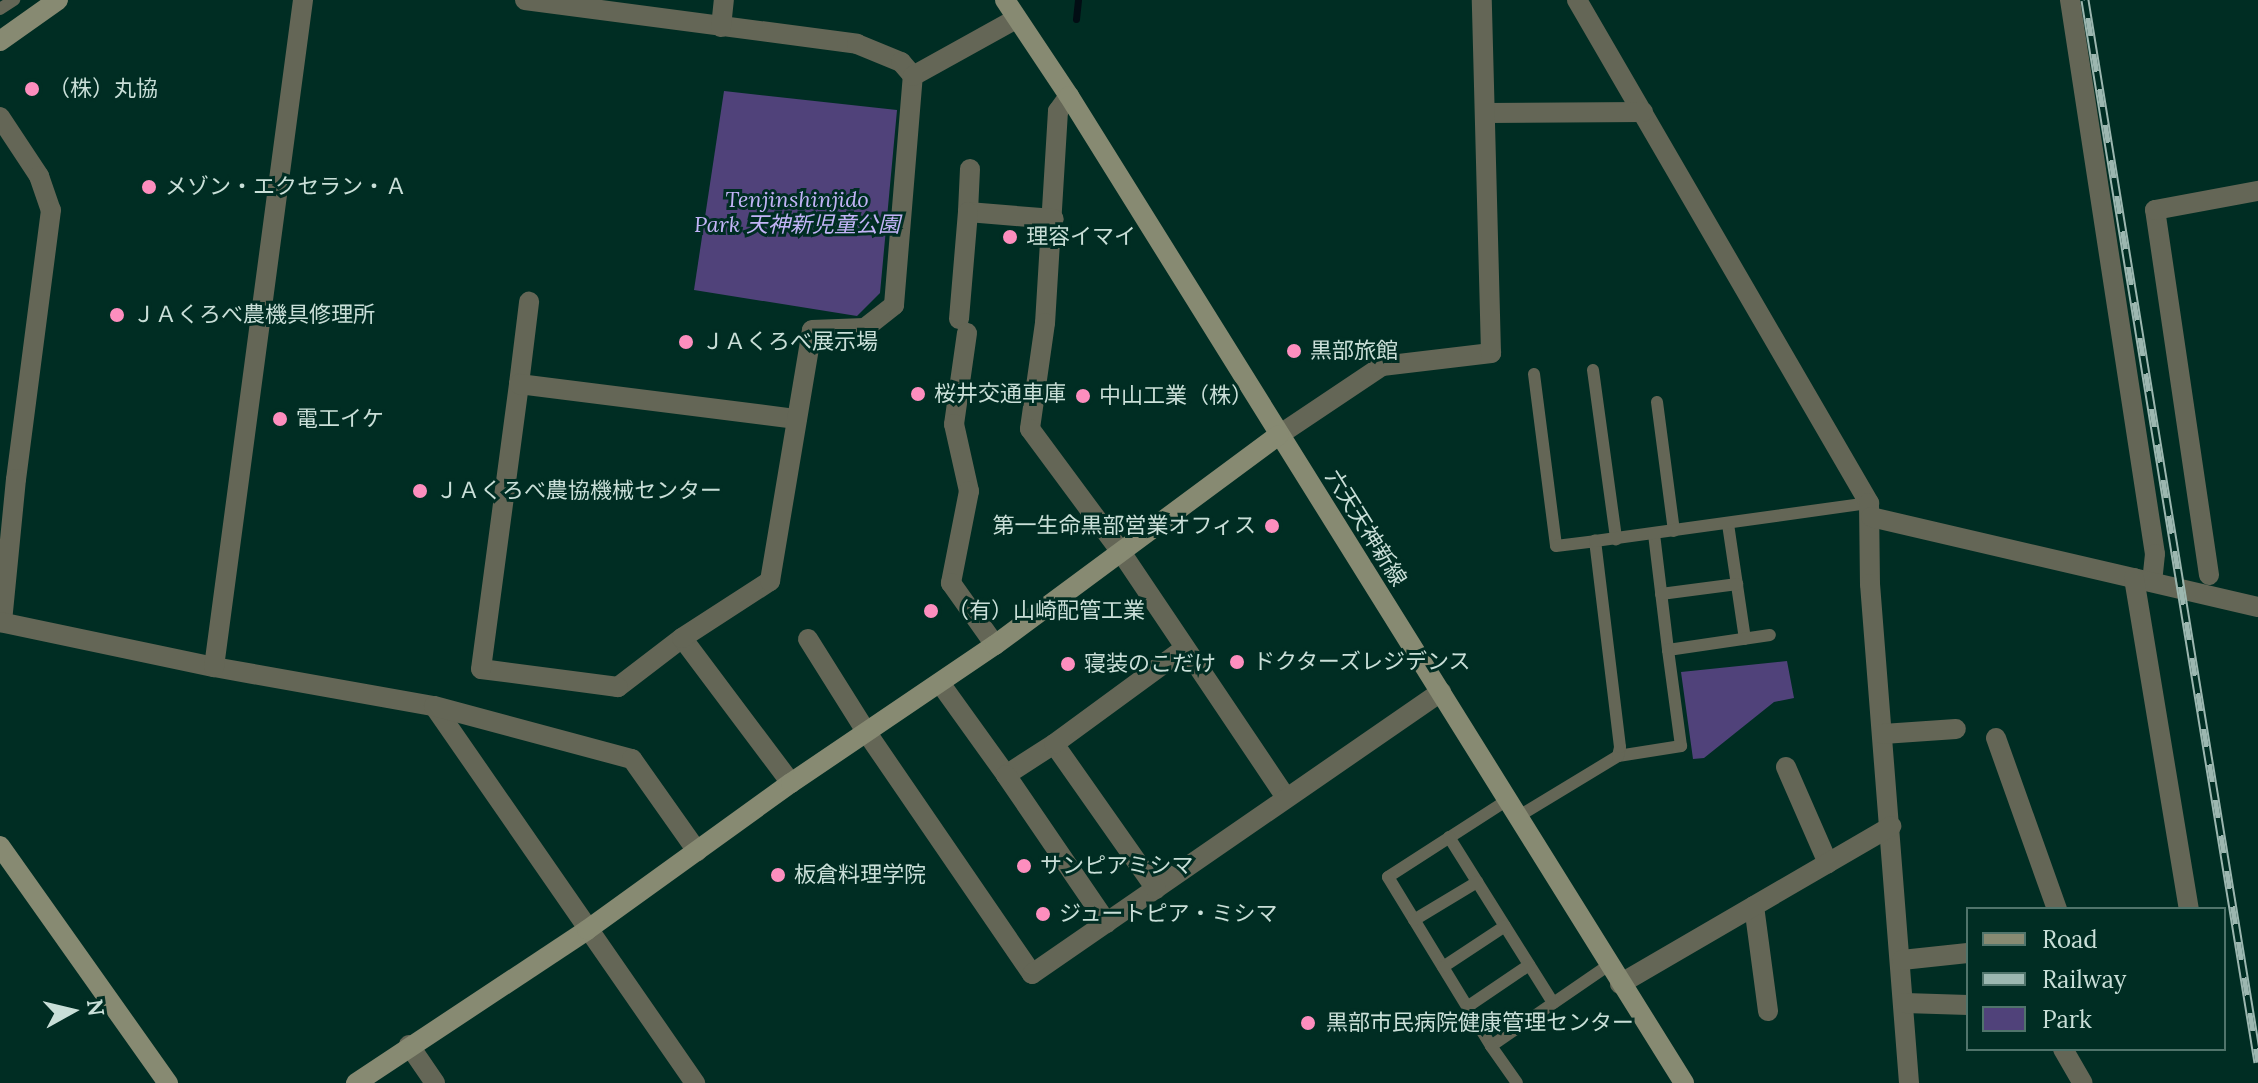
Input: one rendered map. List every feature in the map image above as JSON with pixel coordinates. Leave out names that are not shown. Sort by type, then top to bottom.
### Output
[{"type":"street","points":[[0,41],[58,0]]},
{"type":"street","points":[[214,667],[303,0]]},
{"type":"street","points":[[525,0],[857,44],[901,62],[913,76],[894,305],[865,328],[812,330],[770,581],[682,638],[618,687],[481,669],[529,302]]},
{"type":"street","points":[[721,27],[724,0]]},
{"type":"street","name":"六天天神新線","points":[[1005,0],[1069,96],[1684,1083]]},
{"type":"street","points":[[356,1083],[409,1045],[587,930],[791,783],[995,645],[1279,435],[1382,366],[1491,353],[1482,0]]},
{"type":"street","points":[[1577,0],[1870,510],[1870,584],[1902,960],[1909,1083]]},
{"type":"street","points":[[2070,0],[2155,554],[2143,580],[2189,907]]},
{"type":"street","points":[[913,76],[1016,19]]},
{"type":"street","points":[[1069,96],[1058,111],[1054,219],[1045,323],[1030,429],[1121,552],[1285,796]]},
{"type":"street","points":[[1486,113],[1643,112]]},
{"type":"street","points":[[0,117],[39,176],[51,210],[1,622],[214,667],[434,706],[632,759],[697,851]]},
{"type":"street","points":[[970,169],[963,326],[954,424],[969,491],[951,583],[995,645]]},
{"type":"street","points":[[2209,575],[2155,210],[2258,191]]},
{"type":"street","points":[[968,212],[1054,219]]},
{"type":"street","points":[[519,384],[797,419]]},
{"type":"street","points":[[1870,510],[2258,607]]},
{"type":"street","points":[[682,638],[791,783]]},
{"type":"street","points":[[808,639],[867,733],[1032,974],[1285,796],[1441,692]]},
{"type":"street","points":[[1006,775],[1054,744],[1184,649]]},
{"type":"street","points":[[940,683],[1107,923]]},
{"type":"street","points":[[434,706],[695,1083]]},
{"type":"street","points":[[1883,734],[1956,729]]},
{"type":"street","points":[[1996,738],[2056,907]]},
{"type":"street","points":[[1054,744],[1156,889]]},
{"type":"street","points":[[1786,767],[1828,863]]},
{"type":"street","points":[[1620,984],[1891,826]]},
{"type":"street","points":[[0,846],[168,1083]]},
{"type":"street","points":[[1754,906],[1768,1011]]},
{"type":"street","points":[[1902,960],[1966,953]]},
{"type":"street","points":[[1905,1003],[1966,1005]]},
{"type":"street","points":[[409,1045],[435,1083]]},
{"type":"street","points":[[2064,1051],[2083,1083]]},
{"type":"lane","points":[[0,9],[14,0]]},
{"type":"lane","points":[[1593,370],[1616,539]]},
{"type":"lane","points":[[1534,374],[1556,546],[1870,510]]},
{"type":"lane","points":[[1657,402],[1674,531]]},
{"type":"lane","points":[[1728,524],[1745,639]]},
{"type":"lane","points":[[1517,1083],[1388,877],[1449,837],[1618,756],[1681,746],[1654,534]]},
{"type":"lane","points":[[1595,541],[1620,747],[1618,756]]},
{"type":"lane","points":[[1661,594],[1737,584]]},
{"type":"lane","points":[[1668,650],[1770,635]]},
{"type":"lane","points":[[1449,837],[1553,1003]]},
{"type":"lane","points":[[1414,920],[1477,882]]},
{"type":"lane","points":[[1443,967],[1505,926]]},
{"type":"lane","points":[[1467,1007],[1529,965]]},
{"type":"lane","points":[[1491,1046],[1609,965]]},
{"type":"green space","name":"Tenjinshinjido Park 天神新児童公園","points":[[724,91],[897,110],[880,293],[857,316],[694,290]]},
{"type":"green space","points":[[1787,661],[1794,698],[1774,702],[1704,758],[1693,759],[1681,672]]},
{"type":"waterway","points":[[1076,19],[1078,0]]},
{"type":"railway","points":[[2085,0],[2258,1062]]},
{"type":"place","name":"（株）丸協","points":[[32,89]]},
{"type":"place","name":"メゾン・エクセラン・Ａ","points":[[149,187]]},
{"type":"place","name":"理容イマイ","points":[[1010,237]]},
{"type":"place","name":"ＪＡくろべ農機具修理所","points":[[117,315]]},
{"type":"place","name":"ＪＡくろべ展示場","points":[[686,342]]},
{"type":"place","name":"黒部旅館","points":[[1294,351]]},
{"type":"place","name":"桜井交通車庫","points":[[918,394]]},
{"type":"place","name":"中山工業（株）","points":[[1083,396]]},
{"type":"place","name":"電工イケ","points":[[280,419]]},
{"type":"place","name":"ＪＡくろべ農協機械センター","points":[[420,491]]},
{"type":"place","name":"第一生命黒部営業オフィス","points":[[1272,526]]},
{"type":"place","name":"（有）山崎配管工業","points":[[931,611]]},
{"type":"place","name":"ドクターズレジデンス","points":[[1237,662]]},
{"type":"place","name":"寝装のこだけ","points":[[1068,664]]},
{"type":"place","name":"サンピアミシマ","points":[[1024,866]]},
{"type":"place","name":"板倉料理学院","points":[[778,875]]},
{"type":"place","name":"ジュートピア・ミシマ","points":[[1043,914]]},
{"type":"place","name":"黒部市民病院健康管理センター","points":[[1308,1023]]}]
